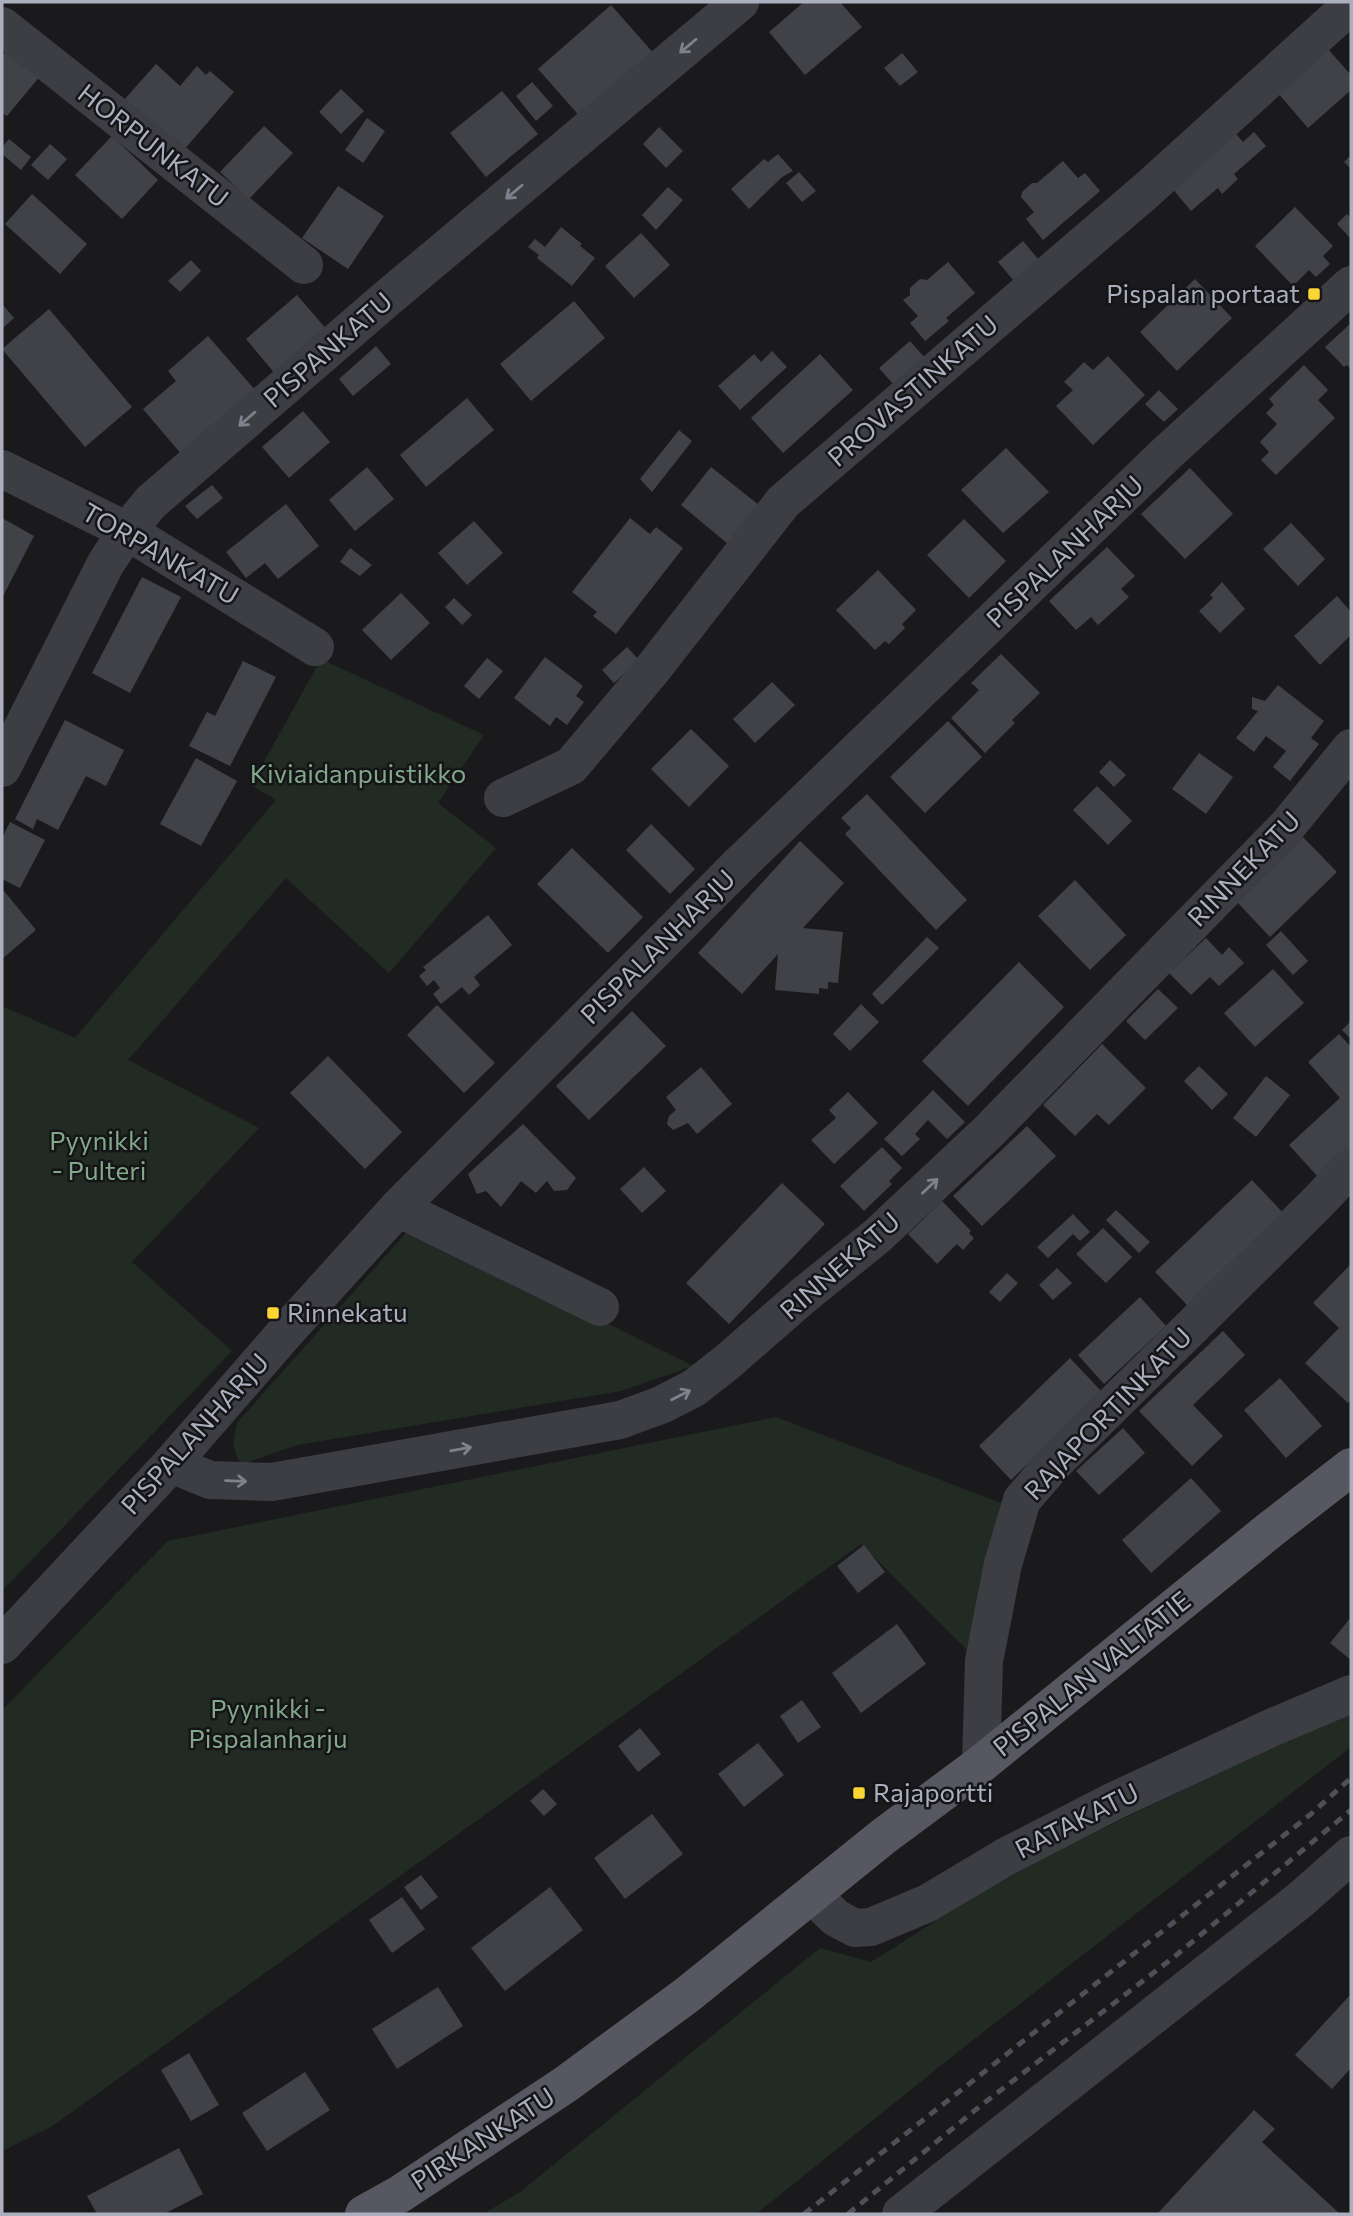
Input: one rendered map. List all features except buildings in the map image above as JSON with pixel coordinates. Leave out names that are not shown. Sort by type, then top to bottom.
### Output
[{"type":"main road","name":"PISPALAN VALTATIE","points":[[566,2084],[687,1996],[884,1836],[981,1763],[1351,1467]]},
{"type":"main road","name":"PIRKANKATU","points":[[364,2214],[400,2194],[566,2084]]},
{"type":"street","points":[[2,14],[12,2]]},
{"type":"street","name":"PISPANKATU","points":[[2,768],[106,563],[151,502],[740,2]]},
{"type":"street","name":"PROVASTINKATU","points":[[503,798],[571,766],[651,671],[783,502],[1147,190],[1351,5]]},
{"type":"street","name":"HORPUNKATU","points":[[2,26],[303,265]]},
{"type":"street","name":"PISPALANHARJU","points":[[2,1645],[172,1464],[283,1335],[398,1208],[739,865],[1167,453],[1351,285]]},
{"type":"street","name":"TORPANKATU","points":[[2,469],[127,531],[315,647]]},
{"type":"street","name":"RINNEKATU","points":[[172,1464],[210,1480],[272,1482],[620,1420],[661,1405],[694,1388],[877,1236],[988,1132],[1289,825],[1351,748]]},
{"type":"street","name":"RAJAPORTINKATU","points":[[981,1763],[984,1661],[1003,1564],[1022,1500],[1053,1464],[1351,1167]]},
{"type":"street","points":[[398,1208],[600,1307]]},
{"type":"street","name":"RATAKATU","points":[[812,1895],[836,1918],[855,1928],[871,1927],[928,1903],[1005,1857],[1114,1801],[1351,1694]]},
{"type":"street","points":[[901,2214],[1300,1900],[1351,1856]]},
{"type":"green space","points":[[321,659],[484,735],[438,803],[496,848],[389,973],[286,878],[128,1060],[259,1128],[132,1262],[232,1351],[2,1591],[2,1006],[75,1038],[276,800],[251,785]]},
{"type":"green space","points":[[412,1226],[693,1366],[621,1391],[297,1445],[240,1465],[233,1445],[237,1423]]},
{"type":"green space","name":"Pyynikki - Pispalanharju","points":[[776,1417],[1001,1503],[967,1650],[861,1544],[51,2127],[2,2151],[2,1710],[168,1541]]},
{"type":"green space","points":[[1351,1709],[1351,1747],[959,2051],[756,2214],[483,2214],[520,2192],[820,1948],[871,1962],[1013,1872]]},
{"type":"railway","points":[[804,2214],[1311,1814],[1351,1778]]},
{"type":"railway","points":[[848,2214],[979,2107],[1174,1957],[1351,1810]]},
{"type":"place","name":"Pispalan portaat","points":[[1314,294]]},
{"type":"place","name":"Rinnekatu","points":[[273,1313]]},
{"type":"place","name":"Rajaportti","points":[[859,1793]]},
{"type":"park label","name":"Kiviaidanpuistikko","points":[[358,774]]},
{"type":"park label","name":"Pyynikki - Pulteri","points":[[99,1156]]}]
